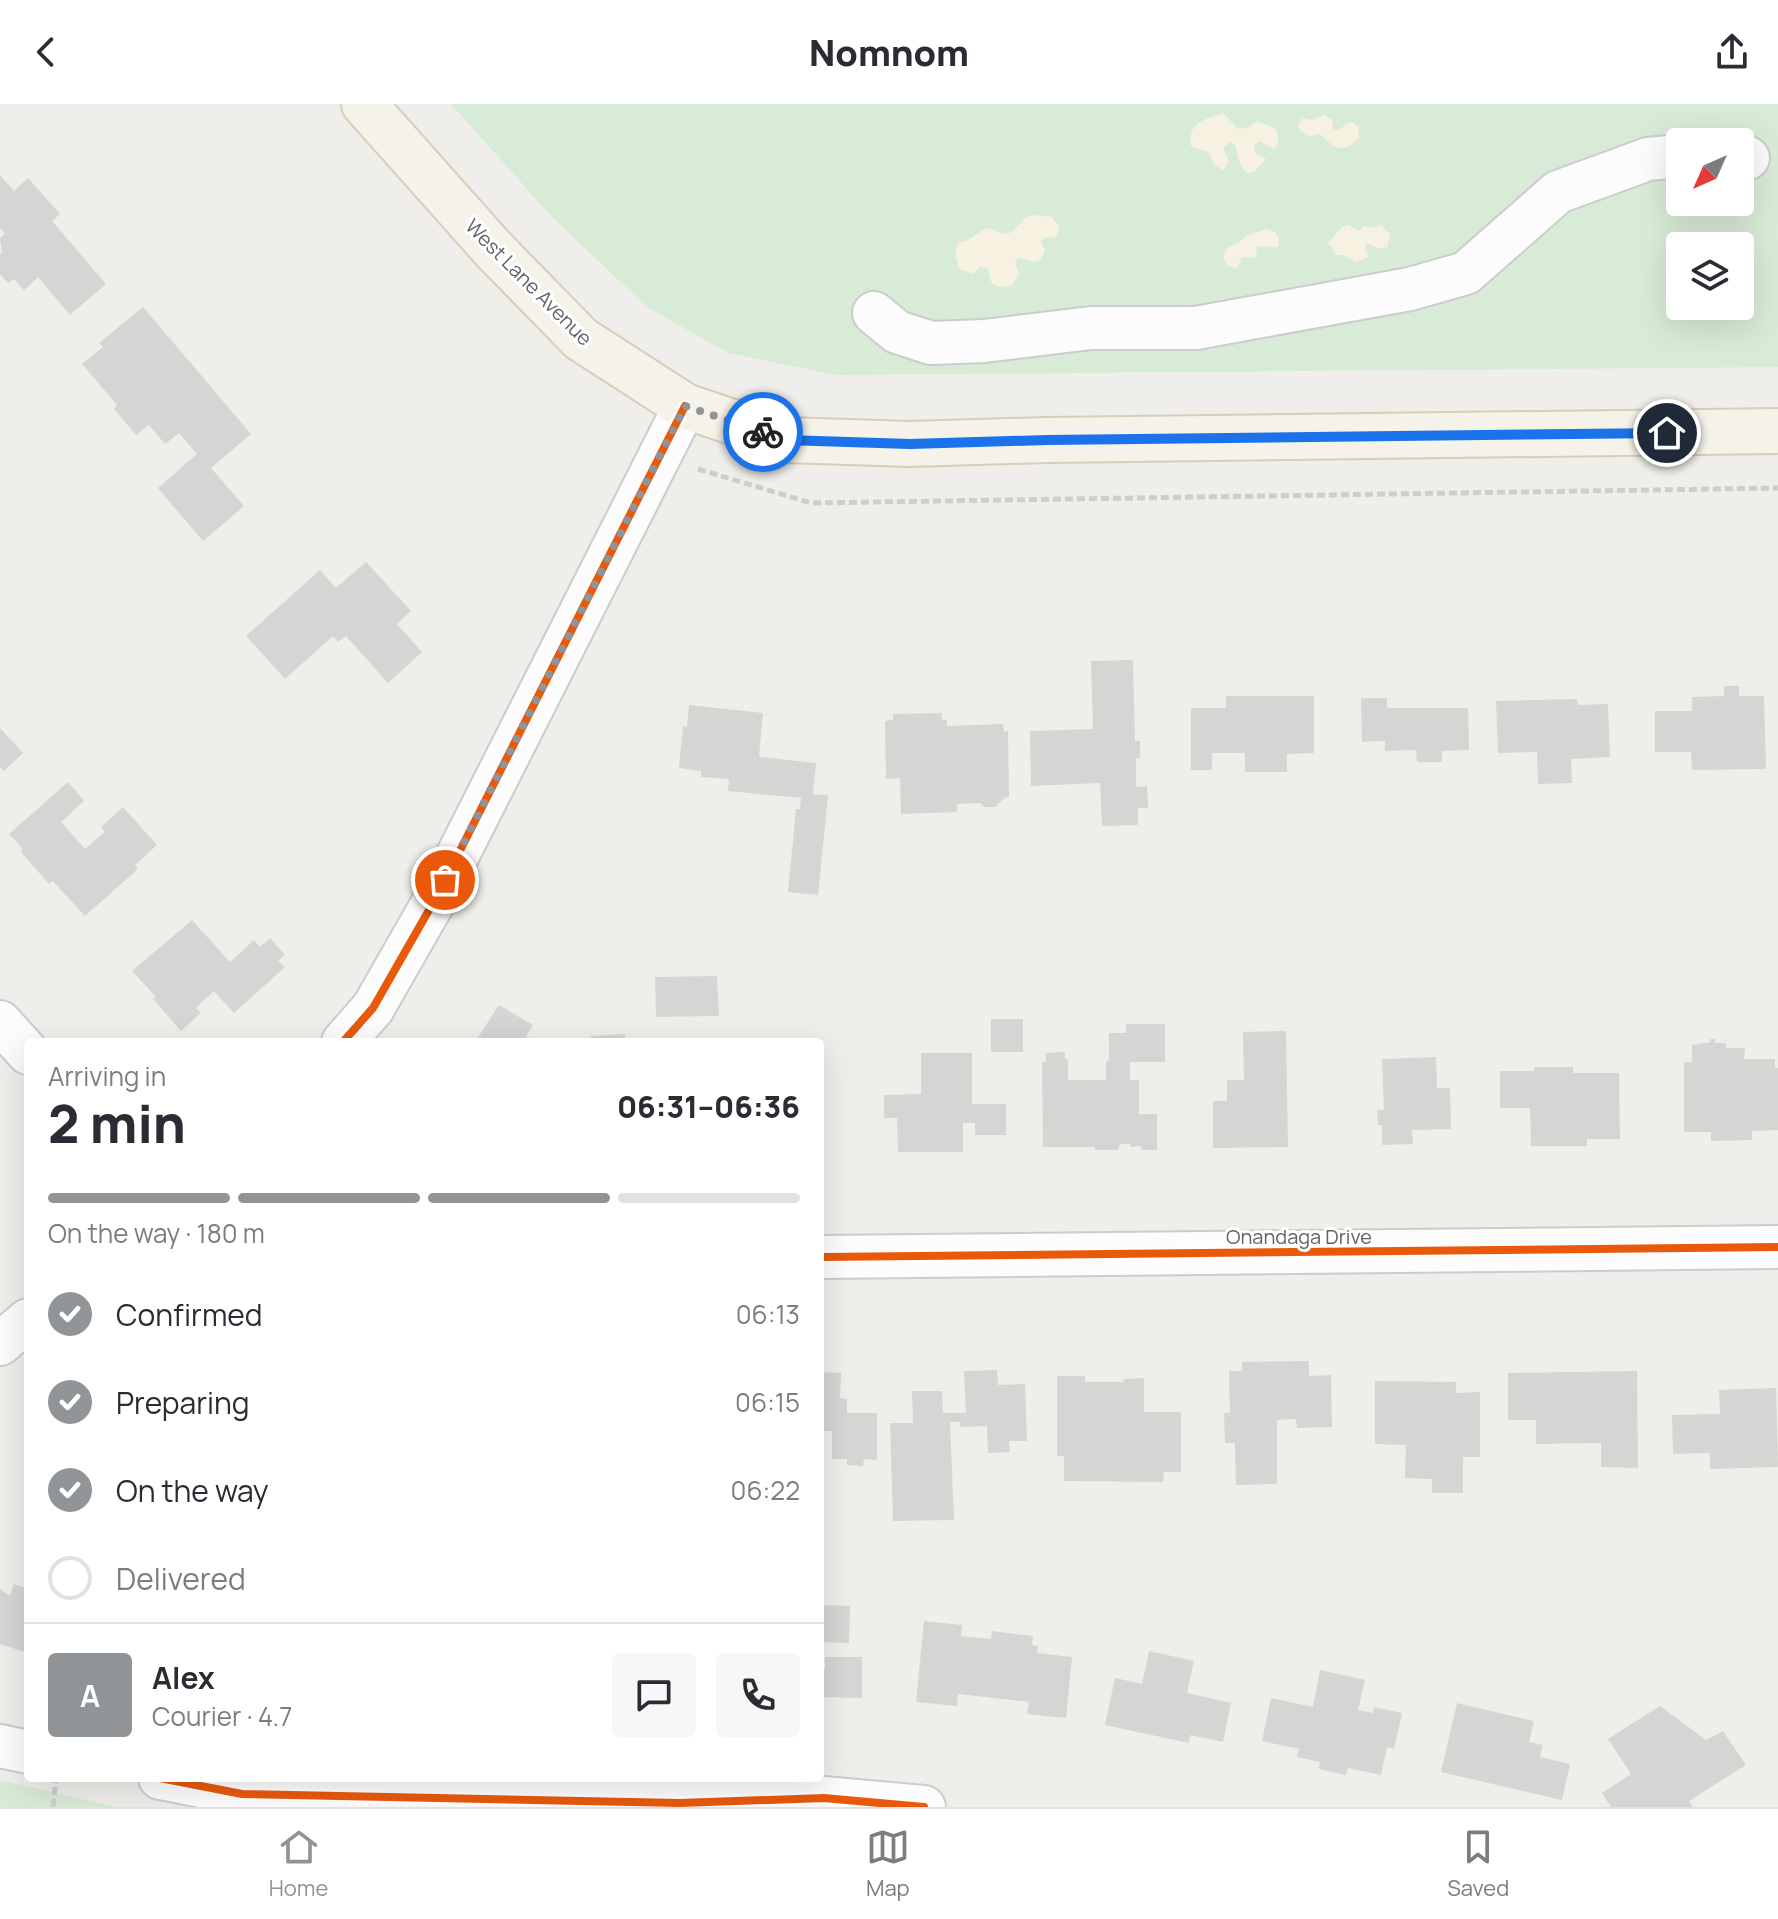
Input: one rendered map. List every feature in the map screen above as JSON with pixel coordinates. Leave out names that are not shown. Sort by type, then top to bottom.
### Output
[{"type":"main road","name":"West Lane Avenue","points":[[364,104],[494,250],[581,339],[685,406],[786,440],[910,444],[1778,431]]},
{"type":"street","points":[[874,313],[897,332],[931,343],[984,341],[1091,328],[1196,328],[1410,289],[1466,273],[1558,192],[1648,159],[1666,157]]},
{"type":"street","points":[[347,1038],[373,1008],[437,896],[685,406]]},
{"type":"street","points":[[0,1022],[24,1049]]},
{"type":"street","name":"Onandaga Drive","points":[[824,1257],[1778,1247]]},
{"type":"street","points":[[0,1344],[24,1323]]},
{"type":"street","points":[[0,1746],[24,1751]]},
{"type":"street","points":[[180,1782],[242,1794],[680,1803],[824,1798],[924,1807]]},
{"type":"path","points":[[698,469],[811,503],[1778,488]]},
{"type":"path","points":[[53,1807],[56,1782]]},
{"type":"green space","points":[[451,104],[1778,104],[1778,367],[837,375],[729,353],[648,308],[551,216]]},
{"type":"green space","points":[[0,1780],[116,1807],[0,1807]]},
{"type":"sand","points":[[1223,113],[1238,129],[1247,128],[1258,121],[1276,129],[1279,144],[1274,149],[1260,141],[1255,144],[1255,153],[1266,159],[1255,171],[1248,173],[1244,170],[1235,145],[1230,142],[1223,148],[1229,161],[1223,170],[1216,166],[1208,152],[1191,146],[1190,138],[1195,127]]},
{"type":"sand","points":[[1324,115],[1332,119],[1333,131],[1350,121],[1359,127],[1359,138],[1348,147],[1338,148],[1320,134],[1309,136],[1300,130],[1298,125],[1303,118],[1313,120]]},
{"type":"sand","points":[[1032,215],[1051,217],[1058,224],[1059,232],[1055,237],[1044,238],[1041,242],[1045,250],[1041,260],[1034,262],[1018,258],[1015,262],[1019,274],[1011,286],[998,287],[991,282],[988,269],[979,267],[974,274],[959,269],[955,254],[958,243],[986,228],[1009,233]]},
{"type":"sand","points":[[1348,225],[1359,231],[1364,226],[1381,225],[1390,234],[1387,247],[1380,249],[1367,243],[1365,248],[1369,257],[1356,262],[1344,255],[1337,255],[1328,243],[1342,227]]},
{"type":"sand","points":[[1266,229],[1275,232],[1279,238],[1278,247],[1259,246],[1256,258],[1242,257],[1236,269],[1227,265],[1223,257],[1227,248],[1246,236]]},
{"type":"building","points":[[0,175],[14,191],[28,178],[60,214],[52,221],[106,284],[70,315],[38,277],[24,290],[14,279],[8,283],[0,274],[0,238],[5,234],[0,228]]},
{"type":"building","points":[[143,307],[251,434],[211,468],[244,506],[203,541],[158,488],[197,454],[179,433],[165,444],[149,425],[136,435],[114,409],[117,405],[82,364],[103,347],[99,343]]},
{"type":"building","points":[[366,562],[411,611],[397,624],[422,652],[388,683],[346,636],[338,642],[333,636],[285,679],[246,636],[320,570],[336,588]]},
{"type":"building","points":[[1133,660],[1135,741],[1140,741],[1140,758],[1136,758],[1136,787],[1147,786],[1148,808],[1138,808],[1138,825],[1102,826],[1100,783],[1031,786],[1030,731],[1093,729],[1091,661]]},
{"type":"building","points":[[1724,686],[1739,686],[1739,696],[1764,696],[1766,769],[1692,770],[1691,752],[1655,752],[1655,711],[1692,711],[1692,697],[1724,696]]},
{"type":"building","points":[[1226,696],[1314,696],[1314,753],[1287,754],[1287,772],[1245,772],[1245,753],[1212,753],[1212,770],[1191,770],[1191,708],[1226,708]]},
{"type":"building","points":[[1361,698],[1387,698],[1387,708],[1468,708],[1469,750],[1442,751],[1442,762],[1417,762],[1416,750],[1385,751],[1385,741],[1362,742]]},
{"type":"building","points":[[1577,699],[1578,705],[1608,704],[1610,757],[1571,759],[1572,783],[1538,784],[1537,752],[1498,753],[1496,701]]},
{"type":"building","points":[[689,705],[763,713],[759,757],[816,763],[813,794],[828,795],[818,895],[788,892],[796,809],[800,809],[801,798],[728,791],[729,779],[701,777],[701,771],[679,768],[683,726],[687,727]]},
{"type":"building","points":[[942,713],[942,720],[947,720],[947,726],[1003,724],[1004,732],[1008,731],[1009,797],[995,807],[984,807],[980,803],[957,804],[957,812],[901,814],[900,778],[886,779],[885,721],[893,720],[893,714]]},
{"type":"building","points":[[0,728],[23,753],[4,771],[0,767]]},
{"type":"building","points":[[68,782],[84,801],[61,822],[85,849],[105,832],[101,827],[123,807],[157,845],[135,865],[138,869],[85,916],[53,881],[49,884],[9,834]]},
{"type":"building","points":[[192,920],[230,962],[254,940],[260,947],[270,938],[285,955],[278,961],[285,967],[234,1013],[214,991],[196,1008],[201,1013],[181,1031],[132,971]]},
{"type":"building","points":[[717,976],[719,1016],[656,1017],[655,977]]},
{"type":"building","points":[[499,1005],[533,1025],[525,1038],[478,1038]]},
{"type":"building","points":[[991,1019],[1023,1019],[1023,1052],[991,1052]]},
{"type":"building","points":[[1126,1024],[1165,1024],[1165,1062],[1130,1062],[1130,1080],[1139,1080],[1139,1114],[1157,1114],[1157,1150],[1141,1150],[1141,1146],[1130,1147],[1130,1144],[1120,1144],[1118,1150],[1043,1147],[1042,1062],[1046,1062],[1046,1053],[1065,1052],[1068,1080],[1106,1080],[1109,1033],[1126,1033]]},
{"type":"building","points":[[1286,1031],[1288,1147],[1213,1148],[1213,1101],[1227,1101],[1227,1080],[1244,1080],[1243,1032]]},
{"type":"building","points":[[625,1034],[625,1038],[591,1038]]},
{"type":"building","points":[[1710,1039],[1715,1039],[1715,1043],[1726,1043],[1726,1048],[1745,1048],[1744,1059],[1775,1059],[1775,1068],[1778,1068],[1778,1130],[1752,1131],[1752,1140],[1711,1141],[1711,1132],[1684,1132],[1684,1062],[1692,1062],[1692,1045],[1711,1042]]},
{"type":"building","points":[[921,1053],[972,1053],[972,1104],[1006,1104],[1006,1135],[975,1135],[975,1123],[963,1123],[963,1152],[898,1152],[897,1118],[884,1118],[884,1095],[921,1094]]},
{"type":"building","points":[[1436,1057],[1437,1088],[1450,1088],[1451,1129],[1412,1130],[1413,1144],[1382,1145],[1382,1125],[1378,1125],[1377,1110],[1384,1110],[1382,1059]]},
{"type":"building","points":[[1534,1067],[1573,1067],[1573,1073],[1619,1073],[1620,1139],[1587,1139],[1587,1146],[1531,1146],[1530,1108],[1500,1108],[1500,1071],[1534,1071]]},
{"type":"building","points":[[1309,1361],[1309,1376],[1331,1375],[1332,1427],[1297,1428],[1296,1419],[1277,1420],[1277,1484],[1236,1485],[1235,1443],[1225,1443],[1224,1413],[1230,1413],[1229,1371],[1242,1371],[1242,1362]]},
{"type":"building","points":[[997,1370],[998,1385],[1025,1384],[1027,1441],[1009,1441],[1010,1452],[988,1453],[987,1426],[960,1427],[960,1422],[950,1422],[954,1520],[893,1521],[890,1423],[913,1423],[912,1391],[942,1391],[943,1413],[966,1413],[964,1371]]},
{"type":"building","points":[[1637,1371],[1638,1468],[1601,1467],[1601,1443],[1536,1444],[1536,1420],[1508,1420],[1508,1373]]},
{"type":"building","points":[[824,1372],[841,1373],[840,1398],[847,1399],[847,1413],[877,1413],[877,1460],[864,1459],[863,1466],[847,1465],[847,1459],[832,1459],[832,1431],[824,1431]]},
{"type":"building","points":[[1057,1376],[1085,1376],[1085,1382],[1124,1382],[1123,1379],[1144,1378],[1144,1412],[1181,1412],[1181,1472],[1164,1472],[1163,1482],[1064,1481],[1064,1456],[1057,1456]]},
{"type":"building","points":[[1375,1381],[1456,1382],[1456,1393],[1480,1392],[1480,1457],[1463,1457],[1463,1493],[1432,1493],[1432,1479],[1405,1478],[1406,1445],[1375,1444]]},
{"type":"building","points":[[1776,1388],[1778,1467],[1710,1469],[1710,1453],[1673,1454],[1672,1415],[1720,1414],[1719,1390]]},
{"type":"building","points":[[14,1584],[24,1588],[24,1652],[0,1644],[0,1589],[10,1596]]},
{"type":"building","points":[[824,1605],[850,1606],[849,1643],[824,1642]]},
{"type":"building","points":[[924,1621],[962,1625],[961,1636],[991,1639],[992,1631],[1033,1636],[1032,1645],[1038,1646],[1037,1653],[1072,1657],[1066,1718],[1027,1714],[1029,1702],[958,1694],[957,1706],[916,1702]]},
{"type":"building","points":[[1149,1651],[1194,1661],[1187,1693],[1231,1703],[1223,1742],[1190,1735],[1189,1743],[1105,1725],[1115,1678],[1142,1684]]},
{"type":"building","points":[[825,1657],[862,1657],[862,1698],[824,1697]]},
{"type":"building","points":[[1320,1670],[1365,1680],[1358,1710],[1373,1713],[1374,1707],[1402,1713],[1394,1749],[1387,1747],[1381,1775],[1348,1768],[1346,1775],[1319,1769],[1320,1762],[1297,1757],[1299,1749],[1262,1741],[1271,1698],[1313,1707]]},
{"type":"building","points":[[1457,1703],[1534,1721],[1529,1742],[1543,1745],[1540,1757],[1570,1764],[1562,1800],[1441,1772]]},
{"type":"building","points":[[1660,1706],[1706,1740],[1723,1731],[1746,1765],[1689,1801],[1693,1807],[1611,1807],[1602,1793],[1631,1774],[1608,1739]]},
{"type":"cycle path","points":[[347,1038],[373,1008],[437,896],[685,406]]},
{"type":"cycle path","points":[[824,1257],[1778,1247]]},
{"type":"cycle path","points":[[180,1782],[242,1794],[680,1803],[824,1798],[924,1807]]},
{"type":"way so far","points":[[445,880],[685,406],[763,432]]},
{"type":"route","points":[[763,432],[786,440],[910,444],[1667,433]]}]
